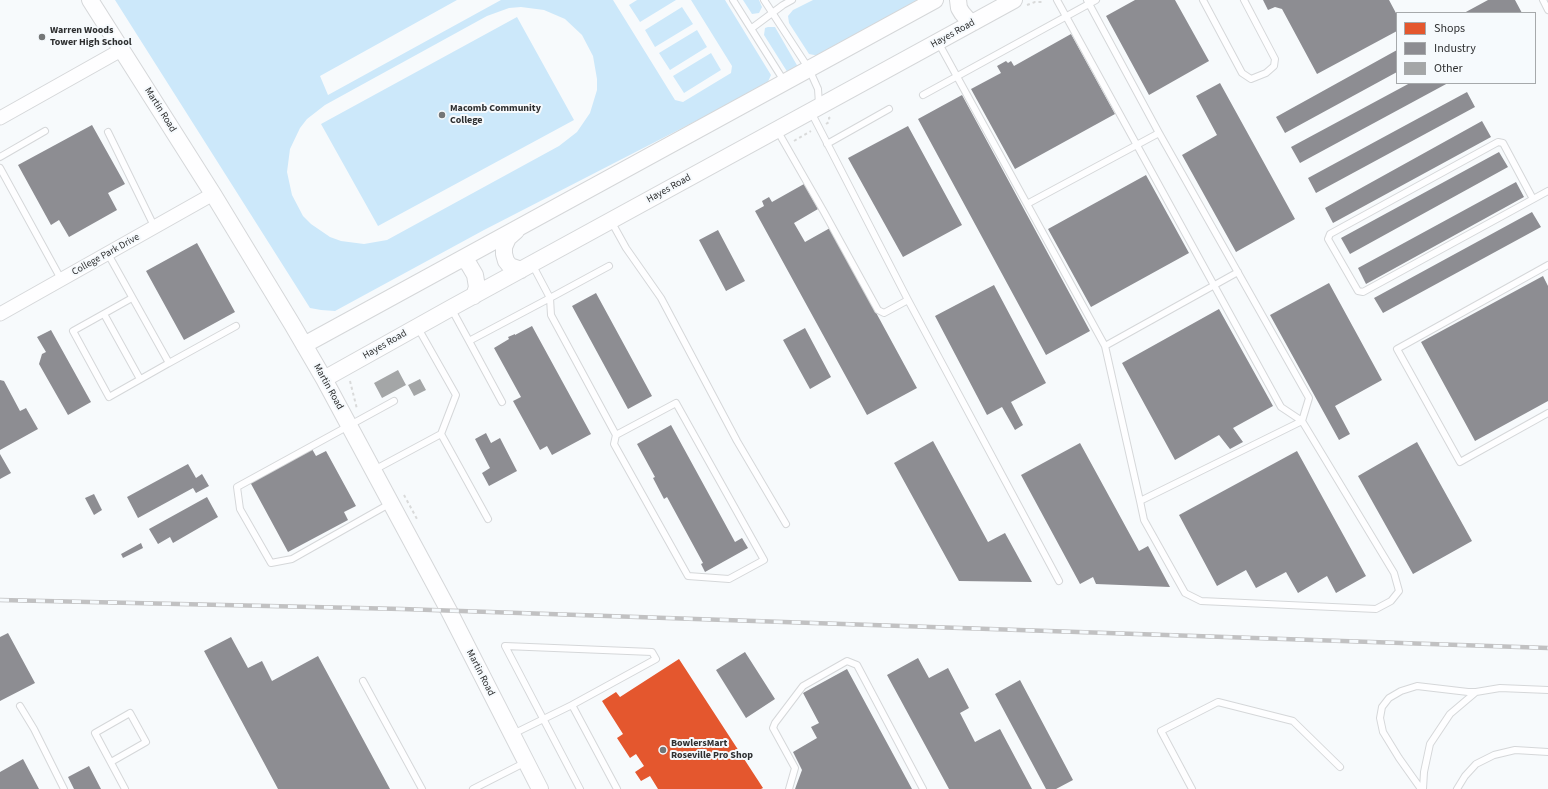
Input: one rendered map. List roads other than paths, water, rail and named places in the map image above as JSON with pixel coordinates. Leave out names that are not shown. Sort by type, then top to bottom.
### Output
[{"type":"street","name":"Martin Road","points":[[90,0],[213,194],[324,379],[449,611],[540,789]]},
{"type":"street","points":[[304,345],[936,0]]},
{"type":"street","points":[[958,0],[959,8],[962,13],[969,21],[974,22]]},
{"type":"street","name":"Hayes Road","points":[[324,379],[1014,0]]},
{"type":"street","points":[[0,118],[121,50]]},
{"type":"street","name":"College Park Drive","points":[[0,314],[213,194]]},
{"type":"street","points":[[520,227],[508,238],[504,247],[504,254],[506,261],[510,266],[526,267]]},
{"type":"street","points":[[462,259],[468,263],[475,275],[477,287],[474,296]]},
{"type":"lane","points":[[733,0],[752,28],[785,83]]},
{"type":"lane","points":[[764,0],[809,69],[819,94],[815,110],[828,144],[908,300],[1059,581]]},
{"type":"lane","points":[[752,28],[792,0]]},
{"type":"lane","points":[[938,42],[1105,346],[1144,520],[1185,592],[1201,601],[1376,609],[1391,601],[1399,591],[1394,573],[1302,421],[1281,407],[1058,0]]},
{"type":"lane","points":[[923,95],[1066,16],[1088,2],[1096,0]]},
{"type":"lane","points":[[1203,0],[1242,73],[1251,79],[1266,73],[1274,66],[1275,59],[1244,0]]},
{"type":"lane","points":[[1543,0],[1548,10]]},
{"type":"lane","points":[[1088,2],[1309,398],[1302,421],[1140,501]]},
{"type":"lane","points":[[828,144],[890,109]]},
{"type":"lane","points":[[777,130],[878,310],[884,314],[908,300]]},
{"type":"lane","points":[[0,157],[45,131]]},
{"type":"lane","points":[[108,132],[155,228]]},
{"type":"lane","points":[[1027,204],[1160,133]]},
{"type":"lane","points":[[1533,199],[1502,143],[1498,142],[1330,234],[1328,239],[1358,291],[1363,292],[1548,191]]},
{"type":"lane","points":[[0,168],[61,279]]},
{"type":"lane","points":[[611,221],[626,248],[661,298],[737,441],[786,524]]},
{"type":"lane","points":[[108,254],[169,363]]},
{"type":"lane","points":[[1548,265],[1397,348],[1460,462],[1548,413]]},
{"type":"lane","points":[[469,341],[609,266]]},
{"type":"lane","points":[[526,267],[550,298],[550,315],[616,435],[614,444],[688,576],[729,579],[764,560],[676,403],[616,435]]},
{"type":"lane","points":[[1105,346],[1238,272]]},
{"type":"lane","points":[[132,298],[73,331],[109,397],[236,326]]},
{"type":"lane","points":[[451,308],[502,402]]},
{"type":"lane","points":[[104,314],[140,379]]},
{"type":"lane","points":[[374,470],[441,434],[456,395],[417,327]]},
{"type":"lane","points":[[391,503],[292,560],[271,563],[240,509],[237,487],[394,401]]},
{"type":"lane","points":[[441,434],[488,519]]},
{"type":"lane","points":[[512,734],[543,719],[572,705],[656,659],[652,652],[505,646],[543,719],[580,789]]},
{"type":"lane","points":[[789,789],[794,768],[773,728],[774,723],[803,686],[847,661],[857,665],[923,789]]},
{"type":"lane","points":[[363,681],[422,789]]},
{"type":"lane","points":[[1422,789],[1399,758],[1383,732],[1380,718],[1382,707],[1389,698],[1401,691],[1416,686],[1468,692],[1500,688],[1548,690]]},
{"type":"lane","points":[[1422,789],[1430,744],[1450,714],[1476,692]]},
{"type":"lane","points":[[1192,789],[1161,731],[1218,702],[1293,721],[1340,767]]},
{"type":"lane","points":[[572,705],[617,789]]},
{"type":"lane","points":[[20,706],[34,729],[64,789]]},
{"type":"lane","points":[[111,762],[146,742],[130,713],[95,733],[125,789]]},
{"type":"lane","points":[[1457,789],[1465,776],[1476,764],[1494,755],[1515,750],[1548,752]]},
{"type":"lane","points":[[472,789],[526,762]]},
{"type":"railway","points":[[0,600],[402,609],[1548,648]]},
{"type":"place","name":"Warren Woods Tower High School","points":[[42,37]]},
{"type":"place","name":"Macomb Community College","points":[[442,115]]},
{"type":"place","name":"BowlersMart Roseville Pro Shop","points":[[663,750]]}]
